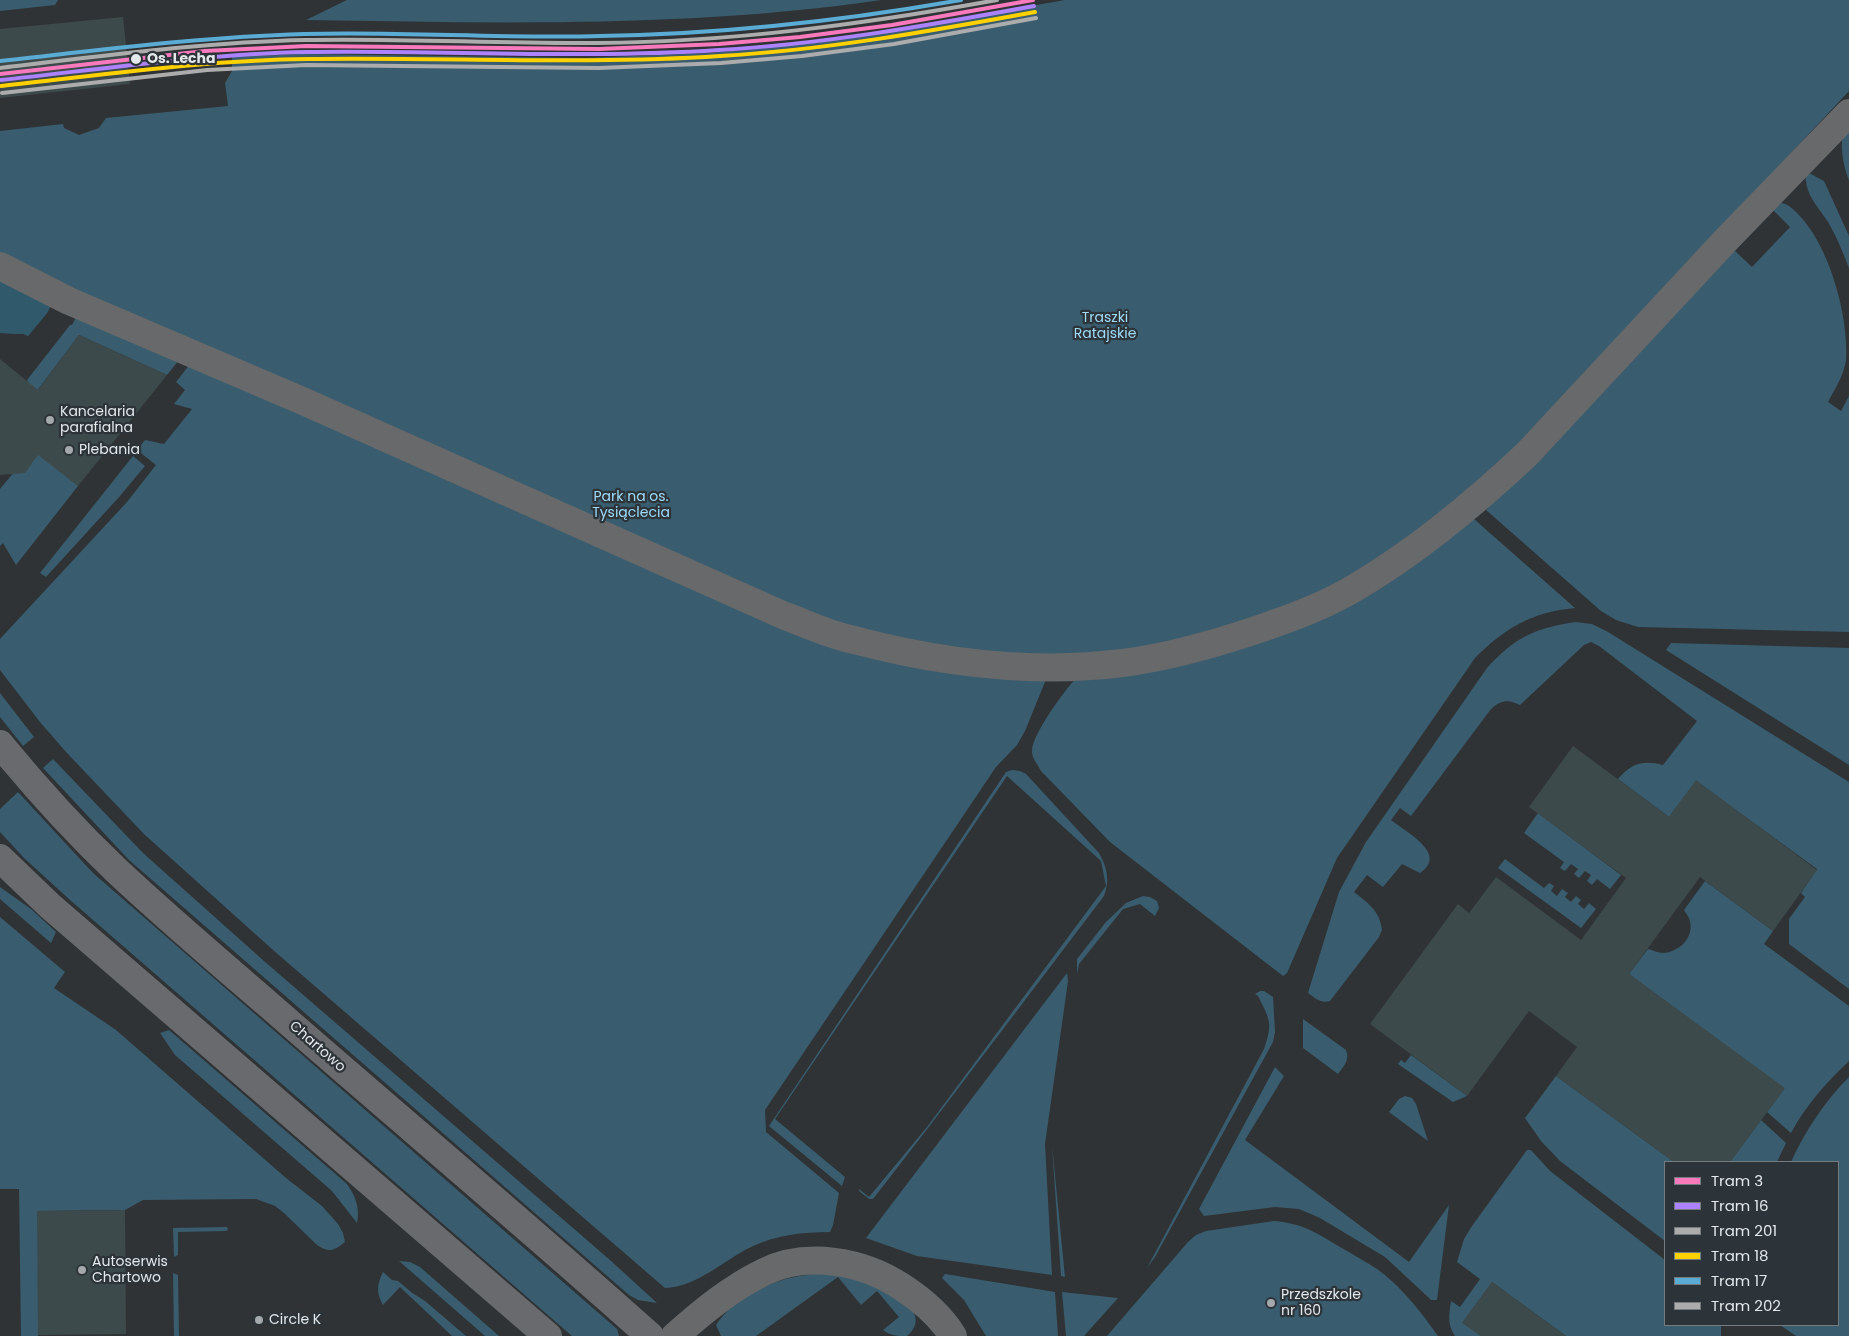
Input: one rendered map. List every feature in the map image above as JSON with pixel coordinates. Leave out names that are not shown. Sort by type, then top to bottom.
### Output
[{"type":"street","points":[[0,266],[69,301],[305,402],[785,616],[852,640],[928,656],[994,666],[1066,666],[1124,662],[1212,645],[1297,616],[1356,588],[1402,559],[1466,509],[1527,454],[1726,240],[1849,113]]},
{"type":"street","name":"Chartowo","points":[[0,744],[80,833],[152,903],[330,1059],[565,1260],[650,1336]]},
{"type":"street","points":[[0,858],[50,906],[528,1326],[548,1336]]},
{"type":"street","points":[[675,1336],[714,1304],[766,1271],[789,1264],[818,1261],[841,1262],[871,1270],[896,1283],[926,1303],[953,1336]]},
{"type":"green space","points":[[0,0],[58,0],[55,5],[0,11]]},
{"type":"green space","points":[[347,0],[881,0],[738,15],[594,22],[306,20]]},
{"type":"green space","name":"Park na os. Tysiąclecia","points":[[1065,0],[1849,0],[1849,91],[1486,480],[1395,550],[1295,606],[1047,677],[1025,731],[1017,745],[996,767],[765,1110],[766,1132],[839,1193],[830,1232],[780,1237],[760,1243],[741,1252],[699,1278],[688,1283],[665,1288],[273,950],[144,834],[66,752],[0,670],[0,639],[127,502],[156,465],[137,450],[145,440],[164,444],[192,409],[174,404],[185,390],[176,382],[190,364],[179,360],[167,375],[79,335],[33,396],[23,389],[28,382],[27,380],[70,325],[72,325],[77,315],[52,303],[47,313],[28,336],[24,334],[0,333],[0,131],[63,124],[64,128],[79,135],[99,128],[106,118],[228,106],[225,83],[232,71],[232,57],[302,54],[584,58],[710,53],[854,37]]},
{"type":"green space","points":[[1849,126],[1849,180],[1845,170],[1842,143],[1844,131]]},
{"type":"green space","points":[[1805,171],[1824,181],[1849,236],[1849,268],[1828,222],[1809,193]]},
{"type":"green space","points":[[1781,203],[1788,205],[1797,213],[1819,243],[1835,282],[1844,323],[1846,342],[1845,366],[1828,402],[1841,411],[1849,396],[1849,632],[1638,627],[1616,620],[1601,611],[1486,510],[1734,250],[1752,267],[1790,227],[1772,209]]},
{"type":"green space","points":[[28,441],[78,486],[16,565],[3,543],[0,546],[0,489],[14,472]]},
{"type":"green space","points":[[133,456],[145,466],[46,577],[40,573]]},
{"type":"green space","points":[[1474,519],[1575,608],[1545,613],[1520,623],[1497,638],[1475,658],[1337,858],[1287,973],[1283,976],[1110,842],[1041,771],[1035,761],[1032,750],[1038,733],[1066,690],[1079,675],[1213,656]]},
{"type":"green space","points":[[1575,622],[1592,624],[1608,632],[1849,782],[1849,989],[1789,944],[1789,919],[1805,897],[1801,893],[1817,869],[1696,781],[1669,817],[1618,779],[1628,769],[1638,764],[1663,765],[1697,721],[1599,646],[1591,642],[1584,645],[1520,705],[1505,701],[1491,709],[1411,816],[1400,808],[1391,820],[1414,837],[1428,851],[1430,858],[1428,866],[1420,873],[1402,864],[1383,887],[1367,875],[1354,892],[1368,904],[1379,918],[1382,930],[1379,937],[1330,1001],[1321,1001],[1308,993],[1339,892],[1366,842],[1487,668],[1507,649],[1526,636],[1561,624]]},
{"type":"green space","points":[[1671,643],[1849,648],[1849,765],[1666,650]]},
{"type":"green space","points":[[0,693],[34,737],[23,746],[0,717]]},
{"type":"green space","points":[[53,759],[143,853],[264,961],[610,1260],[657,1303],[638,1300],[629,1295],[129,860],[43,768]]},
{"type":"green space","points":[[1012,770],[1026,774],[1099,853],[1107,874],[1107,884],[1104,896],[873,1199],[869,1199],[859,1189],[869,1197],[927,1127],[1106,886],[1101,861],[1007,776],[775,1119],[845,1177],[842,1186],[769,1126],[1006,772]]},
{"type":"green space","points":[[18,792],[93,873],[617,1329],[619,1336],[572,1336],[70,900],[24,858],[0,832],[0,809]]},
{"type":"green space","points":[[1538,813],[1621,875],[1610,889],[1597,879],[1592,885],[1587,881],[1591,875],[1585,871],[1579,878],[1574,874],[1578,869],[1571,864],[1565,871],[1560,868],[1564,862],[1524,833]]},
{"type":"green space","points":[[1505,859],[1544,888],[1549,883],[1554,886],[1551,891],[1557,896],[1562,889],[1568,893],[1565,897],[1571,902],[1576,896],[1581,900],[1578,904],[1584,909],[1589,903],[1596,909],[1581,928],[1498,868]]},
{"type":"green space","points":[[1705,881],[1773,931],[1764,944],[1849,1006],[1849,1061],[1817,1095],[1791,1133],[1767,1112],[1784,1089],[1629,974],[1648,949],[1661,953],[1669,952],[1684,943],[1688,938],[1691,927],[1690,920],[1684,910]]},
{"type":"green space","points":[[0,887],[31,909],[56,932],[51,943],[0,899]]},
{"type":"green space","points":[[1143,896],[1157,901],[1159,908],[1155,916],[1140,904],[1123,909],[1079,964],[1077,974],[1077,959],[1106,922],[1126,903]]},
{"type":"green space","points":[[0,917],[65,972],[54,988],[116,1030],[286,1178],[322,1206],[338,1224],[345,1242],[331,1250],[321,1248],[275,1206],[256,1199],[143,1200],[125,1210],[38,1211],[38,1336],[21,1336],[19,1189],[0,1189]]},
{"type":"green space","points":[[1067,973],[1068,981],[1045,1144],[1052,1275],[917,1256],[866,1238]]},
{"type":"green space","points":[[1264,991],[1273,997],[1275,1032],[1273,1042],[1155,1257],[1147,1268],[1264,1049],[1269,1033],[1269,1022],[1258,996],[1255,994]]},
{"type":"green space","points":[[1303,1019],[1346,1050],[1347,1060],[1338,1074],[1303,1048]]},
{"type":"green space","points":[[169,1030],[347,1184],[353,1193],[356,1203],[358,1212],[357,1223],[332,1191],[175,1055],[160,1033]]},
{"type":"green space","points":[[1411,1055],[1467,1096],[1453,1102],[1398,1064],[1401,1060],[1405,1063]]},
{"type":"green space","points":[[1275,1067],[1284,1076],[1245,1140],[1409,1262],[1449,1205],[1437,1300],[1431,1300],[1385,1257],[1320,1218],[1299,1209],[1275,1207],[1204,1216],[1199,1209]]},
{"type":"green space","points":[[1556,1076],[1673,1161],[1664,1161],[1664,1240],[1560,1161],[1541,1141],[1525,1118]]},
{"type":"green space","points":[[1849,1077],[1849,1336],[1796,1336],[1781,1326],[1839,1326],[1839,1161],[1792,1161],[1816,1117]]},
{"type":"green space","points":[[1405,1096],[1412,1098],[1416,1104],[1428,1141],[1389,1112],[1399,1099]]},
{"type":"green space","points":[[1761,1120],[1786,1143],[1777,1161],[1731,1161]]},
{"type":"green space","points":[[1052,1145],[1065,1277],[1061,1276]]},
{"type":"green space","points":[[1527,1150],[1531,1150],[1550,1171],[1664,1259],[1664,1326],[1721,1326],[1721,1336],[1566,1336],[1492,1282],[1463,1322],[1481,1336],[1455,1336],[1452,1332],[1449,1315],[1451,1301],[1460,1307],[1480,1279],[1457,1262],[1464,1239]]},
{"type":"green space","name":"Przedszkole nr 160","points":[[1274,1221],[1293,1224],[1309,1230],[1377,1269],[1410,1300],[1438,1336],[1107,1336],[1196,1235],[1206,1231]]},
{"type":"green space","points":[[227,1227],[228,1230],[226,1231],[178,1232],[178,1255],[174,1257],[173,1228]]},
{"type":"green space","points":[[399,1261],[410,1262],[420,1267],[499,1336],[485,1336]]},
{"type":"green space","points":[[383,1272],[425,1301],[466,1336],[452,1336],[400,1287],[383,1305],[378,1289]]},
{"type":"green space","points":[[173,1273],[178,1275],[179,1336],[174,1336]]},
{"type":"green space","points":[[824,1273],[861,1281],[903,1302],[909,1307],[916,1318],[912,1331],[907,1336],[901,1336],[892,1335],[883,1330],[899,1317],[877,1291],[861,1305],[838,1277],[756,1336],[721,1336],[716,1325],[726,1313],[750,1294],[778,1281],[809,1274]]},
{"type":"green space","points":[[945,1274],[1055,1292],[1058,1336],[986,1336],[964,1300],[942,1278]]},
{"type":"green space","points":[[1062,1292],[1118,1298],[1084,1336],[1066,1336]]},
{"type":"shaded area","points":[[0,280],[52,303],[47,313],[28,336],[24,334],[0,333]]},
{"type":"building","points":[[123,17],[130,84],[0,98],[0,29]]},
{"type":"building","points":[[79,335],[167,375],[78,486],[38,455],[25,473],[0,475],[0,359],[38,390]]},
{"type":"building","points":[[1573,746],[1669,817],[1696,780],[1817,870],[1773,931],[1700,877],[1629,974],[1785,1088],[1731,1161],[1673,1161],[1556,1076],[1577,1047],[1529,1011],[1467,1096],[1370,1024],[1458,904],[1469,913],[1496,877],[1581,940],[1626,878],[1529,807]]},
{"type":"building","name":"Autoserwis Chartowo","points":[[125,1210],[126,1334],[38,1335],[37,1211]]},
{"type":"building","points":[[1492,1282],[1566,1336],[1481,1336],[1462,1323]]},
{"type":"tram line","name":"17","points":[[0,61],[152,44],[304,34],[378,33],[526,37],[646,35],[782,25],[872,14],[961,0]]},
{"type":"tram line","name":"201","points":[[0,68],[153,50],[267,41],[379,40],[597,43],[698,39],[848,24],[997,0]]},
{"type":"tram line","name":"3","points":[[0,74],[205,51],[306,46],[599,49],[719,44],[800,37],[892,25],[1033,0]]},
{"type":"tram line","name":"16","points":[[1,80],[154,63],[269,53],[616,54],[719,50],[877,33],[1034,6]]},
{"type":"tram line","name":"18","points":[[1,86],[154,69],[269,60],[617,60],[720,56],[878,39],[1035,12]]},
{"type":"tram line","name":"202","points":[[2,93],[207,70],[306,65],[599,68],[721,63],[802,56],[894,44],[1036,18]]},
{"type":"place","name":"Os. Lecha","points":[[136,59]]},
{"type":"place","name":"Kancelaria parafialna","points":[[50,420]]},
{"type":"place","name":"Plebania","points":[[69,450]]},
{"type":"place","name":"Autoserwis Chartowo","points":[[82,1270]]},
{"type":"place","name":"Przedszkole nr 160","points":[[1271,1303]]},
{"type":"place","name":"Circle K","points":[[259,1320]]},
{"type":"park label","name":"Traszki Ratajskie","points":[[1105,326]]}]
